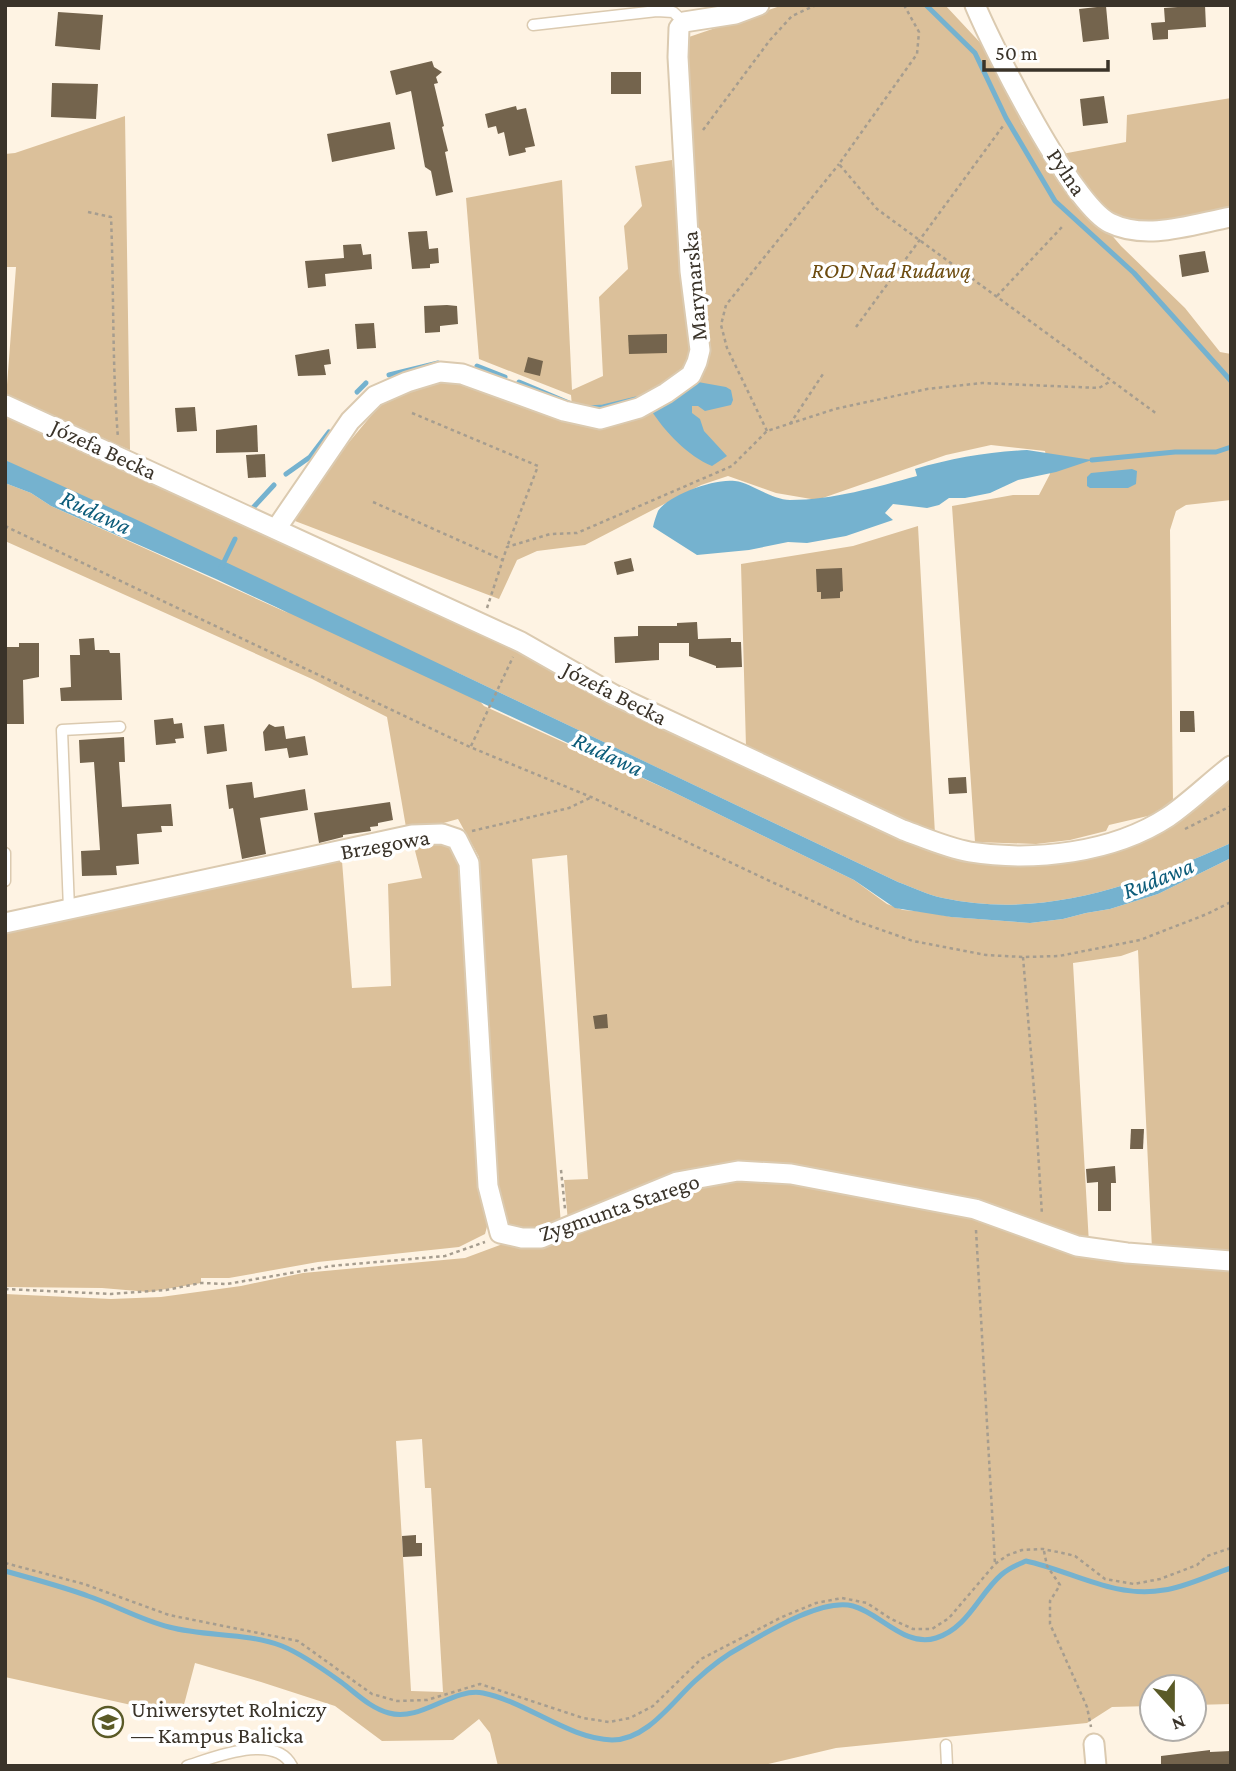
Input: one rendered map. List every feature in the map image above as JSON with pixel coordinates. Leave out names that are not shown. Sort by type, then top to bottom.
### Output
[{"type":"street","points":[[677,13],[759,5]]},
{"type":"street","name":"Pylna","points":[[975,5],[992,43],[1054,154],[1090,206],[1108,222],[1138,230],[1157,231],[1231,217]]},
{"type":"street","name":"Marynarska","points":[[276,529],[350,421],[375,396],[407,382],[440,372],[462,374],[564,411],[600,419],[639,408],[691,374],[700,350],[690,271],[677,13]]},
{"type":"street","name":"Józefa Becka","points":[[5,405],[521,642],[638,707],[903,830],[970,852],[1034,854],[1073,851],[1120,840],[1167,817],[1231,766]]},
{"type":"street","name":"Brzegowa","points":[[5,923],[412,835],[442,834],[457,839],[469,863],[488,1186],[500,1233]]},
{"type":"street","name":"Zygmunta Starego","points":[[500,1233],[522,1238],[541,1238],[677,1182],[738,1171],[792,1174],[975,1209],[1077,1246],[1127,1253],[1231,1261]]},
{"type":"street","points":[[1094,1744],[1096,1766]]},
{"type":"lane","points":[[533,25],[657,10],[677,13]]},
{"type":"lane","points":[[69,909],[62,730],[120,727]]},
{"type":"lane","points":[[5,853],[5,881]]},
{"type":"lane","points":[[946,1745],[947,1766]]},
{"type":"lane","points":[[187,1766],[236,1751],[256,1748],[277,1752],[289,1760],[292,1766]]},
{"type":"path","points":[[703,130],[770,40],[792,16],[816,5]]},
{"type":"path","points":[[767,431],[727,348],[721,325],[726,306],[839,164],[917,54],[919,32],[904,5]]},
{"type":"path","points":[[856,327],[1003,126]]},
{"type":"path","points":[[839,164],[877,209],[1157,414]]},
{"type":"path","points":[[88,212],[111,217],[115,296],[115,398],[120,456]]},
{"type":"path","points":[[997,296],[1062,227]]},
{"type":"path","points":[[790,424],[822,374]]},
{"type":"path","points":[[507,547],[550,534],[577,533],[732,466],[767,431],[835,410],[927,389],[982,383],[1099,388],[1111,381]]},
{"type":"path","points":[[412,413],[538,467],[481,624]]},
{"type":"path","points":[[373,502],[503,560]]},
{"type":"path","points":[[5,526],[470,747],[591,797],[874,929],[913,941],[986,955],[1059,956],[1140,940],[1197,919],[1231,902]]},
{"type":"path","points":[[470,747],[514,655]]},
{"type":"path","points":[[457,839],[470,832],[569,808],[591,797]]},
{"type":"path","points":[[1023,957],[1043,1207],[1040,1233]]},
{"type":"path","points":[[561,1170],[566,1228]]},
{"type":"path","points":[[975,1209],[995,1564]]},
{"type":"path","points":[[5,1289],[111,1294],[166,1290],[201,1283],[227,1284],[331,1266],[445,1256],[469,1249],[500,1233]]},
{"type":"path","points":[[5,1563],[84,1584],[169,1615],[298,1641],[372,1694],[397,1701],[427,1700],[480,1684],[583,1718],[609,1723],[630,1718],[653,1706],[701,1658],[816,1603],[842,1598],[867,1603],[891,1619],[913,1629],[932,1629],[949,1618],[995,1564],[1022,1550],[1043,1549],[1075,1556],[1105,1579],[1134,1584],[1197,1565],[1207,1556],[1231,1548]]},
{"type":"path","points":[[1043,1549],[1047,1566],[1060,1585],[1050,1601],[1050,1624],[1087,1707],[1094,1744]]},
{"type":"green space","name":"ROD Nad Rudawą","points":[[783,5],[945,5],[988,51],[1022,124],[1073,190],[1121,246],[1185,308],[1220,352],[1231,354],[1231,500],[1186,505],[1176,511],[1170,530],[1173,803],[1152,815],[1109,825],[1106,831],[1070,840],[1036,844],[975,842],[952,506],[1013,495],[1039,495],[1050,474],[1045,451],[991,445],[946,455],[817,500],[776,493],[728,476],[701,485],[585,545],[537,551],[517,560],[499,599],[295,521],[315,483],[385,399],[449,378],[602,423],[699,376],[700,291],[683,39]]},
{"type":"green space","points":[[1231,98],[1231,208],[1140,225],[1117,217],[1097,201],[1062,154],[1126,142],[1127,115]]},
{"type":"green space","points":[[125,116],[130,450],[6,398],[16,267],[5,267],[5,154]]},
{"type":"green space","points":[[672,160],[694,351],[689,367],[637,401],[600,409],[572,406],[571,395],[479,359],[466,198],[562,180],[572,390],[603,376],[599,297],[628,269],[624,226],[642,206],[635,166]]},
{"type":"green space","points":[[5,410],[916,839],[1085,853],[1231,771],[1231,843],[1162,872],[1091,894],[1055,901],[981,904],[937,897],[898,882],[452,670],[484,706],[673,792],[854,880],[887,904],[903,910],[1030,923],[1063,919],[1110,909],[1158,894],[1231,858],[1231,1255],[1152,1249],[1138,950],[1121,956],[1073,963],[1089,1244],[1058,1234],[730,1170],[568,1221],[564,1180],[588,1179],[567,855],[532,859],[561,1224],[534,1232],[512,1228],[499,1214],[473,865],[479,857],[458,819],[407,833],[387,717],[312,679],[5,541],[5,483],[288,613],[5,460]]},
{"type":"green space","points":[[918,526],[935,834],[746,747],[741,564],[853,546]]},
{"type":"green space","points":[[440,841],[452,846],[460,855],[488,1223],[485,1234],[459,1247],[318,1262],[229,1278],[201,1278],[201,1283],[149,1292],[102,1288],[5,1287],[5,923],[342,861],[352,988],[391,986],[388,884],[422,878],[413,843]]},
{"type":"green space","points":[[762,1178],[942,1207],[1004,1228],[1231,1267],[1231,1704],[1208,1705],[1208,1673],[1138,1673],[1138,1706],[1112,1707],[1087,1723],[836,1748],[760,1766],[498,1766],[490,1733],[479,1719],[453,1740],[382,1741],[335,1706],[195,1663],[181,1716],[5,1677],[5,1294],[111,1299],[161,1297],[241,1286],[303,1273],[465,1258],[500,1245],[535,1245],[642,1204],[718,1183]],"holes":[[[422,1439],[425,1488],[431,1488],[443,1692],[411,1691],[396,1441]]]},
{"type":"water","points":[[698,382],[726,387],[731,390],[733,400],[731,405],[705,411],[698,406],[692,406],[692,413],[700,419],[704,431],[727,456],[712,466],[694,456],[678,442],[651,410]]},
{"type":"water","points":[[1027,450],[1092,460],[1056,472],[1018,480],[990,493],[949,498],[939,505],[927,508],[893,504],[885,513],[893,520],[846,536],[807,543],[788,542],[749,550],[697,555],[653,527],[658,511],[671,499],[716,482],[741,482],[783,499],[822,498],[917,476],[915,469],[943,462],[984,454]]},
{"type":"water","name":"Rudawa","points":[[5,460],[135,519],[898,882],[932,895],[981,904],[1055,901],[1127,884],[1231,843],[1231,858],[1158,894],[1110,909],[1063,919],[1030,923],[951,917],[895,908],[854,880],[673,792],[5,483]]},
{"type":"water","points":[[1132,469],[1137,471],[1136,484],[1128,488],[1087,486],[1087,477],[1091,473]]},
{"type":"building","points":[[1205,5],[1206,27],[1168,30],[1168,39],[1153,40],[1151,23],[1165,22],[1164,8]]},
{"type":"building","points":[[1106,6],[1109,39],[1083,42],[1079,9]]},
{"type":"building","points":[[58,12],[103,15],[100,50],[55,46]]},
{"type":"building","points":[[432,61],[434,67],[442,72],[436,77],[438,83],[434,84],[444,126],[442,127],[448,151],[445,152],[453,192],[436,196],[431,171],[425,167],[411,91],[396,95],[390,71]]},
{"type":"building","points":[[611,72],[641,72],[641,94],[611,94]]},
{"type":"building","points":[[52,83],[98,84],[96,119],[51,117]]},
{"type":"building","points":[[1104,96],[1108,123],[1083,126],[1080,99]]},
{"type":"building","points":[[516,106],[517,110],[526,108],[535,146],[525,148],[526,152],[509,156],[504,132],[498,134],[496,126],[488,128],[485,114]]},
{"type":"building","points":[[390,122],[395,149],[332,162],[327,134]]},
{"type":"building","points":[[427,231],[429,249],[438,248],[439,263],[430,264],[430,268],[412,269],[408,232]]},
{"type":"building","points":[[361,244],[363,255],[371,254],[372,269],[325,274],[326,286],[308,288],[305,261],[344,258],[343,245]]},
{"type":"building","points":[[1205,251],[1209,272],[1182,277],[1179,255]]},
{"type":"building","points":[[424,306],[457,306],[458,324],[440,326],[440,332],[425,333]]},
{"type":"building","points":[[374,323],[376,348],[357,349],[355,324]]},
{"type":"building","points":[[667,334],[667,353],[629,354],[628,335]]},
{"type":"building","points":[[329,349],[331,364],[324,365],[326,375],[298,376],[295,355]]},
{"type":"building","points":[[528,357],[543,361],[540,376],[524,372]]},
{"type":"building","points":[[195,407],[197,431],[177,432],[175,408]]},
{"type":"building","points":[[257,425],[258,452],[216,453],[216,430]]},
{"type":"building","points":[[265,454],[266,477],[248,478],[246,455]]},
{"type":"building","points":[[631,558],[634,571],[617,575],[614,562]]},
{"type":"building","points":[[842,568],[843,591],[840,592],[840,598],[821,599],[821,592],[817,592],[816,569]]},
{"type":"building","points":[[697,622],[698,639],[731,638],[731,642],[741,642],[742,667],[716,668],[689,656],[689,643],[659,643],[659,660],[615,663],[614,637],[638,636],[638,626],[677,626],[677,623]]},
{"type":"building","points":[[94,638],[95,650],[120,653],[122,700],[61,701],[60,688],[71,687],[70,655],[80,655],[79,639]]},
{"type":"building","points":[[19,643],[39,643],[39,677],[23,680],[24,724],[5,724],[5,647],[19,647]]},
{"type":"building","points":[[1180,711],[1194,711],[1195,732],[1180,732]]},
{"type":"building","points":[[173,718],[174,724],[182,723],[184,738],[175,739],[176,743],[156,745],[154,720]]},
{"type":"building","points":[[224,724],[227,751],[207,754],[204,726]]},
{"type":"building","points":[[269,724],[275,727],[284,726],[286,739],[305,736],[308,755],[289,758],[287,748],[265,751],[263,732]]},
{"type":"building","points":[[124,737],[125,762],[119,762],[122,807],[171,804],[173,826],[161,826],[162,832],[137,834],[139,864],[116,866],[117,875],[82,876],[81,851],[100,850],[94,762],[80,763],[79,740]]},
{"type":"building","points":[[966,777],[967,793],[949,794],[948,778]]},
{"type":"building","points":[[252,782],[254,798],[305,789],[308,810],[260,818],[266,854],[242,859],[233,808],[229,809],[226,785]]},
{"type":"building","points":[[390,802],[393,820],[370,827],[371,831],[343,835],[319,843],[314,813]]},
{"type":"building","points":[[607,1014],[608,1028],[595,1029],[593,1016]]},
{"type":"building","points":[[1131,1129],[1144,1129],[1143,1149],[1130,1149]]},
{"type":"building","points":[[1115,1166],[1116,1183],[1111,1183],[1111,1211],[1098,1211],[1098,1182],[1087,1183],[1086,1169]]},
{"type":"building","points":[[416,1535],[416,1543],[422,1543],[422,1556],[403,1557],[402,1536]]},
{"type":"building","points":[[1210,1750],[1231,1751],[1231,1766],[1161,1766],[1161,1756]]},
{"type":"waterway","points":[[927,6],[975,53],[1006,118],[1055,201],[1134,273],[1231,381]]},
{"type":"waterway","points":[[389,375],[438,363]]},
{"type":"waterway","points":[[477,366],[505,377]]},
{"type":"waterway","points":[[519,382],[569,403]]},
{"type":"waterway","points":[[357,392],[366,383]]},
{"type":"waterway","points":[[589,408],[641,399]]},
{"type":"waterway","points":[[286,474],[310,457],[329,432]]},
{"type":"waterway","points":[[1092,460],[1175,452],[1216,452],[1231,447]]},
{"type":"waterway","points":[[250,511],[274,485]]},
{"type":"waterway","points":[[221,568],[235,539]]},
{"type":"waterway","points":[[5,1571],[78,1592],[169,1627],[254,1639],[282,1646],[320,1667],[369,1704],[389,1713],[413,1713],[460,1695],[483,1693],[516,1704],[580,1734],[612,1740],[625,1738],[648,1727],[700,1676],[729,1654],[780,1625],[826,1607],[853,1606],[903,1634],[925,1640],[936,1638],[957,1627],[1001,1575],[1026,1561],[1094,1583],[1146,1592],[1181,1586],[1231,1568]]},
{"type":"place","name":"Uniwersytet Rolniczy — Kampus Balicka","points":[[108,1722]]}]
